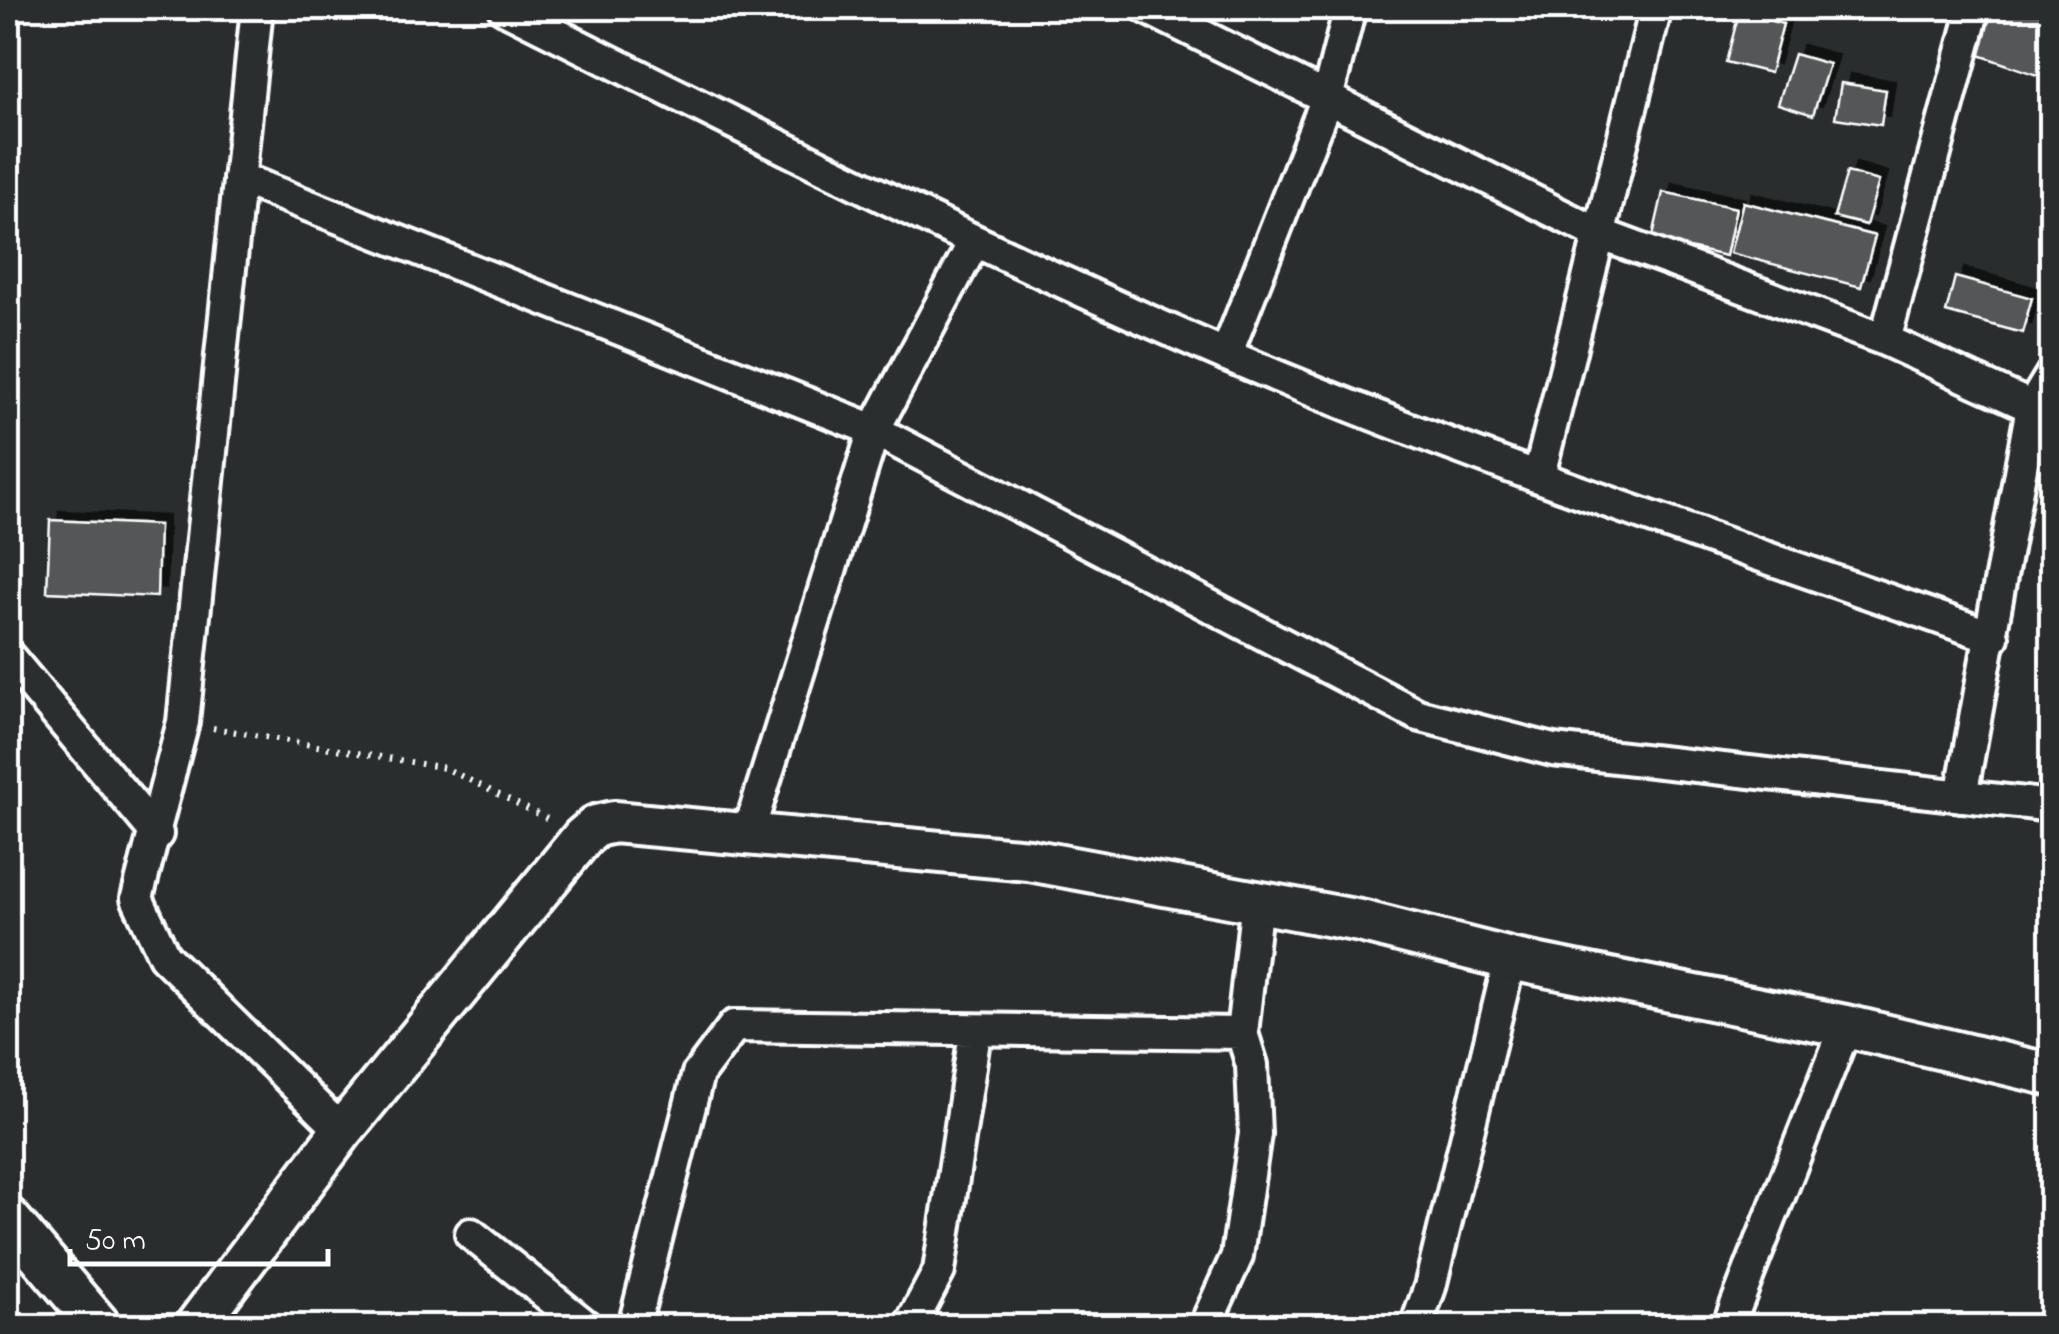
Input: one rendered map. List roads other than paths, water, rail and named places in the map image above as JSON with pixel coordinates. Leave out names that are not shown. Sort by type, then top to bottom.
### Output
[{"type":"main road","points":[[196,1326],[342,1131],[583,836],[596,826],[614,822],[1030,860],[1257,900],[1510,959],[1846,1026],[2052,1075]]},
{"type":"main road","points":[[8,1218],[100,1326]]},
{"type":"street","points":[[257,8],[183,722],[136,898],[164,956],[342,1131]]},
{"type":"street","points":[[504,8],[974,244],[1226,354],[1538,475],[1993,637]]},
{"type":"street","points":[[1147,8],[1597,233],[1885,340],[2032,407]]},
{"type":"street","points":[[1226,354],[1327,98],[1350,8]]},
{"type":"street","points":[[1538,475],[1656,8]]},
{"type":"street","points":[[1885,340],[1974,8]]},
{"type":"street","points":[[239,178],[874,430],[1418,715],[1554,750],[2052,806]]},
{"type":"street","points":[[748,834],[874,430],[974,244]]},
{"type":"street","points":[[1961,796],[2032,407],[2052,374]]},
{"type":"street","points":[[8,656],[156,834]]},
{"type":"street","points":[[1205,1326],[1236,1256],[1255,1134],[1252,1065],[1242,1033],[1257,900]]},
{"type":"street","points":[[1416,1326],[1510,959]]},
{"type":"street","points":[[634,1326],[698,1074],[734,1026],[975,1033],[1242,1033]]},
{"type":"street","points":[[1728,1326],[1846,1026]]},
{"type":"street","points":[[910,1326],[939,1271],[975,1033]]},
{"type":"street","points":[[471,1234],[586,1326]]}]
